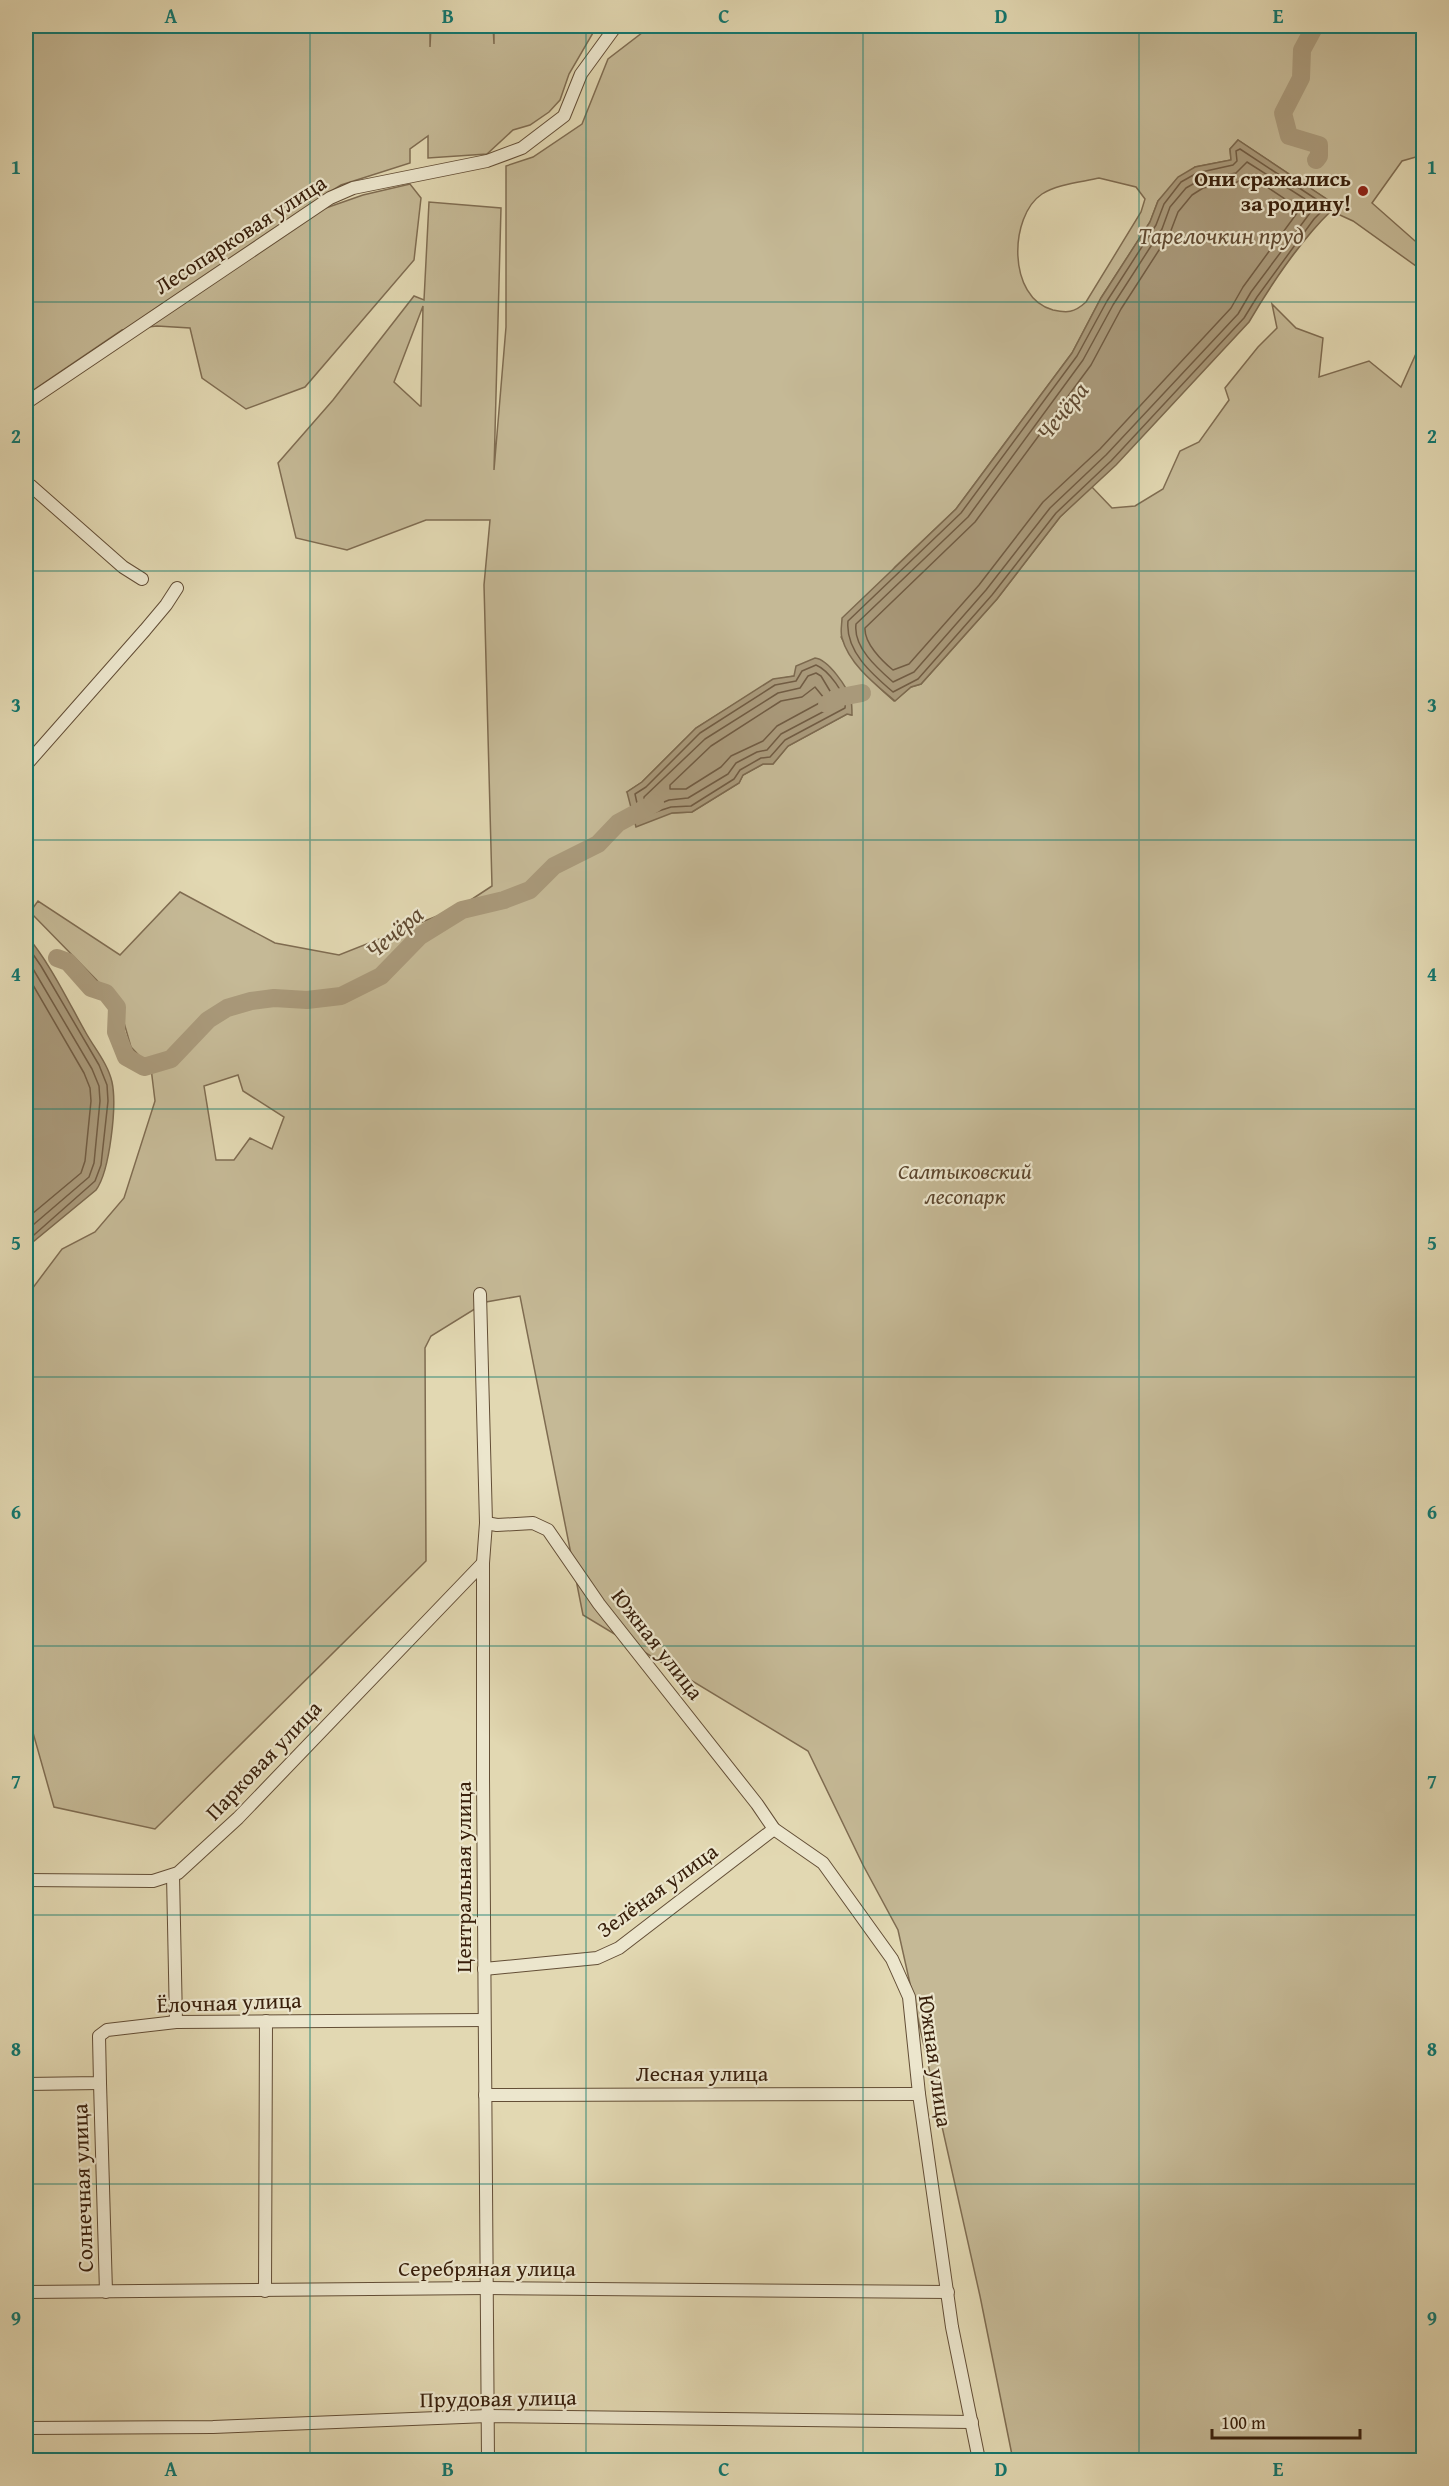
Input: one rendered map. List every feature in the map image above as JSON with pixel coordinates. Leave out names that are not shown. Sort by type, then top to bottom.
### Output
[{"type":"street","name":"Лесопарковая улица","points":[[26,403],[330,198],[353,188],[487,161],[522,148],[564,116],[581,74],[599,46],[616,26]]},
{"type":"street","points":[[26,483],[123,567],[142,579]]},
{"type":"street","points":[[26,765],[145,630],[177,588]]},
{"type":"street","name":"Центральная улица","points":[[480,1294],[486,1523],[483,1563],[488,2460]]},
{"type":"street","name":"Южная улица","points":[[486,1523],[497,1525],[533,1523],[548,1530],[598,1604],[757,1804],[774,1829],[824,1863],[892,1959],[909,1997],[919,2094],[952,2327],[979,2460]]},
{"type":"street","name":"Парковая улица","points":[[26,1880],[153,1881],[178,1874],[238,1818],[483,1563]]},
{"type":"street","name":"Зелёная улица","points":[[484,1969],[597,1958],[619,1948],[774,1829]]},
{"type":"street","points":[[173,1875],[176,2022]]},
{"type":"street","name":"Ёлочная улица","points":[[100,2083],[99,2036],[107,2030],[176,2022],[484,2020]]},
{"type":"street","points":[[265,2291],[266,2021]]},
{"type":"street","points":[[26,2084],[100,2083]]},
{"type":"street","name":"Солнечная улица","points":[[100,2083],[106,2292]]},
{"type":"street","name":"Лесная улица","points":[[485,2095],[919,2094]]},
{"type":"street","name":"Серебряная улица","points":[[26,2292],[487,2288],[948,2292]]},
{"type":"street","name":"Прудовая улица","points":[[26,2428],[213,2427],[488,2416],[972,2422]]},
{"type":"green space","points":[[26,26],[430,26],[430,47],[431,26],[493,26],[494,44],[494,26],[597,26],[569,74],[560,100],[549,112],[530,125],[513,130],[487,154],[428,158],[428,136],[410,149],[410,163],[341,185],[320,198],[323,209],[363,195],[410,184],[421,198],[414,260],[305,387],[246,409],[202,378],[190,328],[157,326],[122,330],[26,395]]},
{"type":"green space","name":"Салтыковский лесопарк","points":[[651,26],[1423,26],[1423,155],[1402,161],[1372,203],[1423,248],[1423,271],[1353,221],[1331,211],[1328,200],[1238,140],[1230,149],[1231,160],[1195,167],[1158,201],[1150,222],[1101,298],[1072,353],[956,509],[895,567],[841,637],[864,672],[894,701],[911,687],[921,684],[997,599],[1060,517],[1091,486],[1112,508],[1135,506],[1163,489],[1180,451],[1199,442],[1229,400],[1225,388],[1258,347],[1277,328],[1272,304],[1296,328],[1323,338],[1319,377],[1369,361],[1401,387],[1423,338],[1423,2460],[1013,2460],[980,2296],[898,1930],[863,1865],[808,1751],[583,1615],[520,1296],[486,1302],[431,1336],[425,1348],[426,1561],[155,1829],[54,1807],[26,1708],[26,1297],[62,1249],[95,1232],[124,1198],[155,1101],[151,1068],[131,1047],[118,1002],[30,912],[38,901],[120,955],[180,892],[275,943],[339,955],[460,907],[492,886],[484,585],[490,520],[426,520],[347,550],[296,538],[278,463],[333,400],[414,296],[424,300],[429,202],[501,208],[494,470],[506,327],[506,166],[533,157],[582,124],[608,59]],"holes":[[[1099,178],[1136,187],[1145,199],[1141,212],[1086,302],[1078,308],[1062,312],[1038,302],[1027,290],[1018,256],[1023,220],[1031,205],[1042,194],[1062,186]],[[423,306],[421,406],[394,382]],[[794,676],[852,715],[847,714],[788,746],[773,764],[763,764],[743,775],[739,783],[692,812],[672,813],[627,792],[642,782],[696,728],[773,680]],[[238,1075],[243,1091],[284,1117],[272,1149],[250,1138],[234,1160],[216,1160],[204,1086]]]},
{"type":"water","name":"Тарелочкин пруд","points":[[1238,140],[1328,200],[1331,211],[1287,264],[1249,322],[1116,465],[1060,517],[997,599],[921,684],[911,687],[895,701],[864,673],[850,656],[841,636],[842,618],[956,509],[1072,353],[1101,298],[1150,222],[1158,201],[1178,177],[1195,167],[1231,160],[1230,149]]},
{"type":"water","points":[[815,658],[826,663],[842,682],[851,700],[852,715],[847,714],[788,746],[773,764],[763,764],[743,775],[739,783],[692,812],[672,813],[636,827],[627,792],[642,782],[696,728],[773,679],[794,676],[796,666]]},
{"type":"water","points":[[26,935],[51,970],[104,1063],[112,1082],[114,1106],[109,1154],[96,1190],[33,1242],[26,1253]]},
{"type":"waterway","name":"Чечёра","points":[[1315,26],[1302,50],[1301,78],[1283,113],[1289,136],[1319,145],[1319,156],[1316,160]]},
{"type":"waterway","name":"Чечёра","points":[[827,704],[836,698],[862,693]]},
{"type":"waterway","name":"Чечёра","points":[[57,958],[68,962],[91,988],[106,993],[117,1007],[116,1032],[126,1057],[144,1067],[171,1059],[208,1020],[227,1008],[251,1001],[274,998],[307,1000],[341,996],[381,976],[420,936],[462,910],[504,900],[530,890],[554,866],[598,844],[618,823],[655,803]]},
{"type":"place","name":"Они сражались за родину!","points":[[1363,191]]}]
